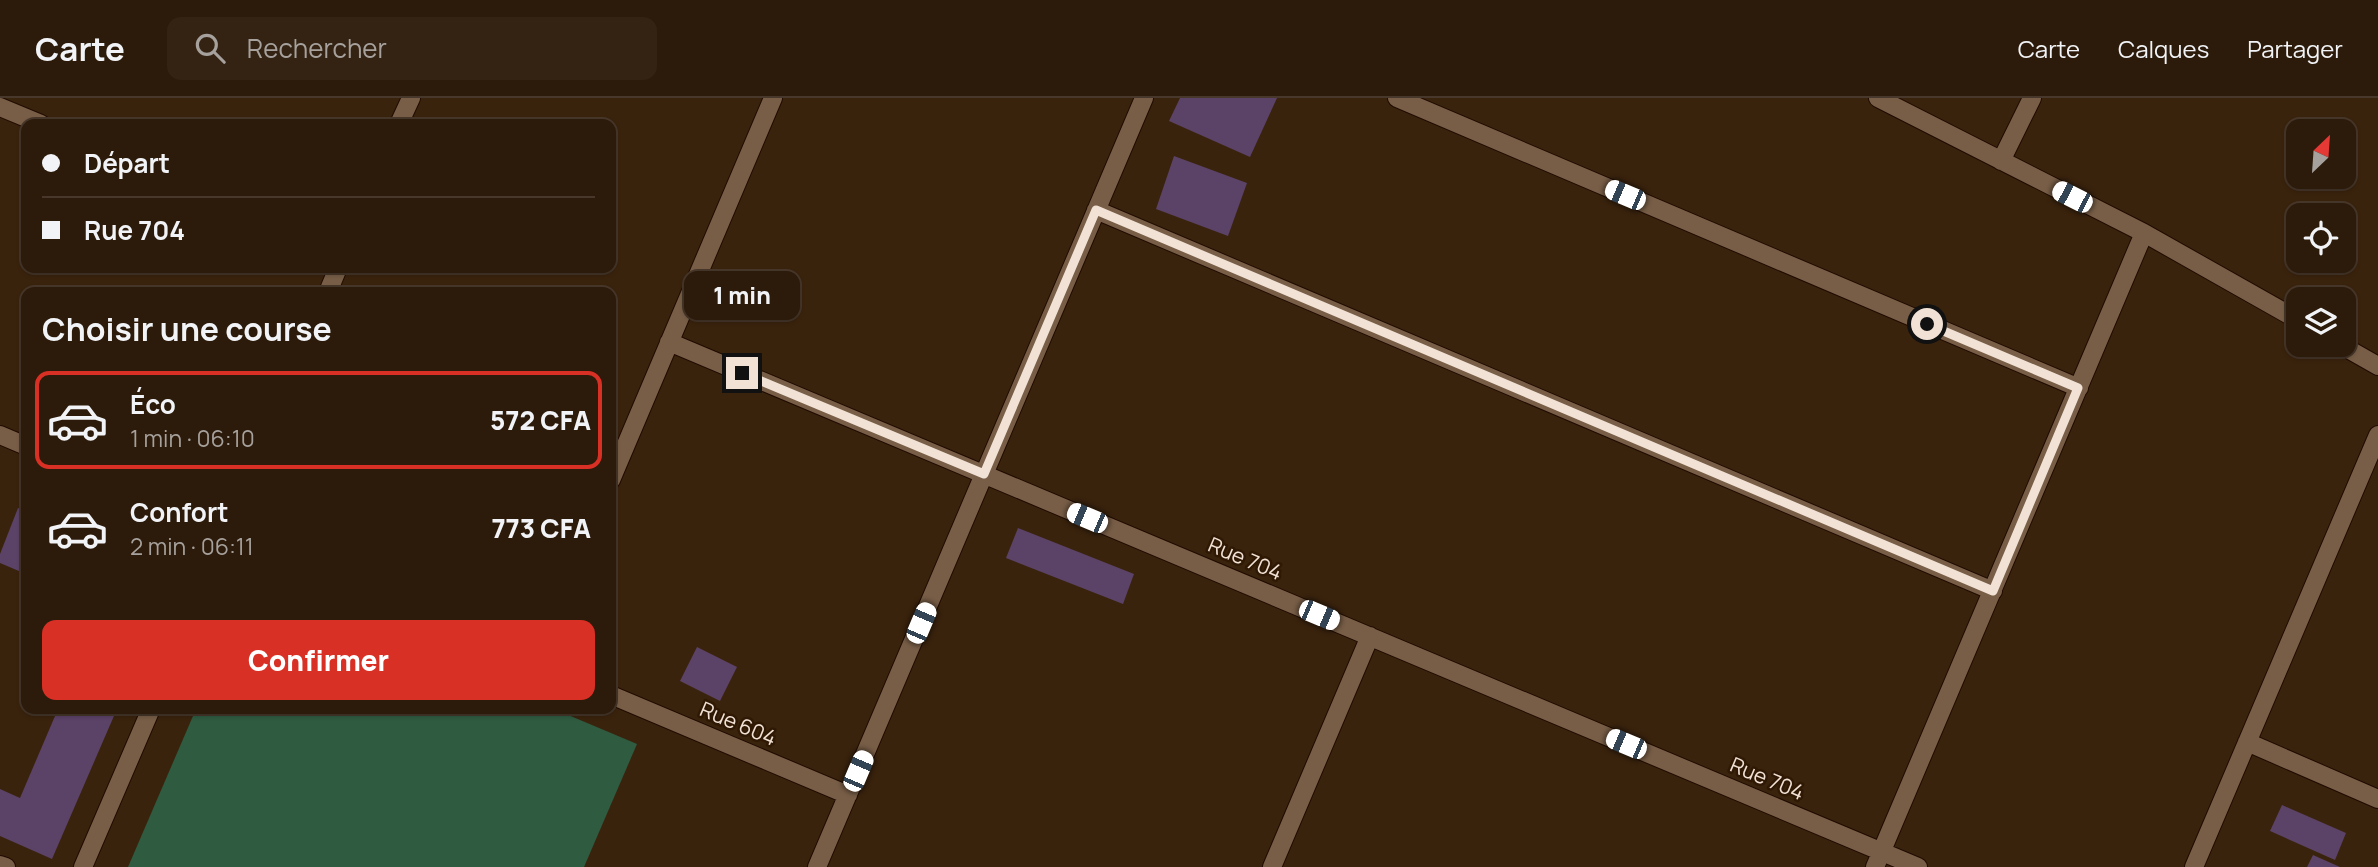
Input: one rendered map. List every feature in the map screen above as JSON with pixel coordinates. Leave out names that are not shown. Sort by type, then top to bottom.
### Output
[{"type":"street","points":[[401,119],[411,98]]},
{"type":"street","points":[[616,468],[773,98]]},
{"type":"street","points":[[817,867],[1144,98]]},
{"type":"street","points":[[1397,98],[2078,388]]},
{"type":"street","points":[[1878,98],[2144,233],[2286,313]]},
{"type":"street","points":[[2001,160],[2032,98]]},
{"type":"street","points":[[0,107],[29,119]]},
{"type":"street","points":[[1096,210],[1993,591]]},
{"type":"street","points":[[1878,859],[2144,233]]},
{"type":"street","name":"Rue 704","points":[[669,342],[1370,636],[1878,859],[1918,867]]},
{"type":"street","points":[[2356,354],[2378,366]]},
{"type":"street","points":[[0,435],[21,444]]},
{"type":"street","points":[[2194,867],[2378,435]]},
{"type":"street","points":[[1272,867],[1370,636]]},
{"type":"street","name":"Rue 604","points":[[616,697],[848,795]]},
{"type":"street","points":[[83,867],[149,714]]},
{"type":"street","points":[[2247,742],[2378,799]]},
{"type":"street","points":[[0,864],[6,867]]},
{"type":"green space","points":[[194,714],[566,714],[637,744],[584,867],[128,867]]},
{"type":"building","points":[[1180,98],[1277,98],[1250,157],[1169,121]]},
{"type":"building","points":[[1174,156],[1247,183],[1228,236],[1156,209]]},
{"type":"building","points":[[18,508],[21,509],[21,572],[0,563],[0,554]]},
{"type":"building","points":[[1018,528],[1134,574],[1123,604],[1006,558]]},
{"type":"building","points":[[697,647],[737,667],[720,701],[680,681]]},
{"type":"building","points":[[56,714],[115,714],[52,859],[0,836],[0,789],[20,798]]},
{"type":"building","points":[[2282,805],[2346,833],[2335,860],[2270,831]]},
{"type":"building","points":[[2313,855],[2340,867],[2307,867]]},
{"type":"route","points":[[742,373],[984,474],[1096,210],[1993,591],[2078,388],[1927,324]]}]
